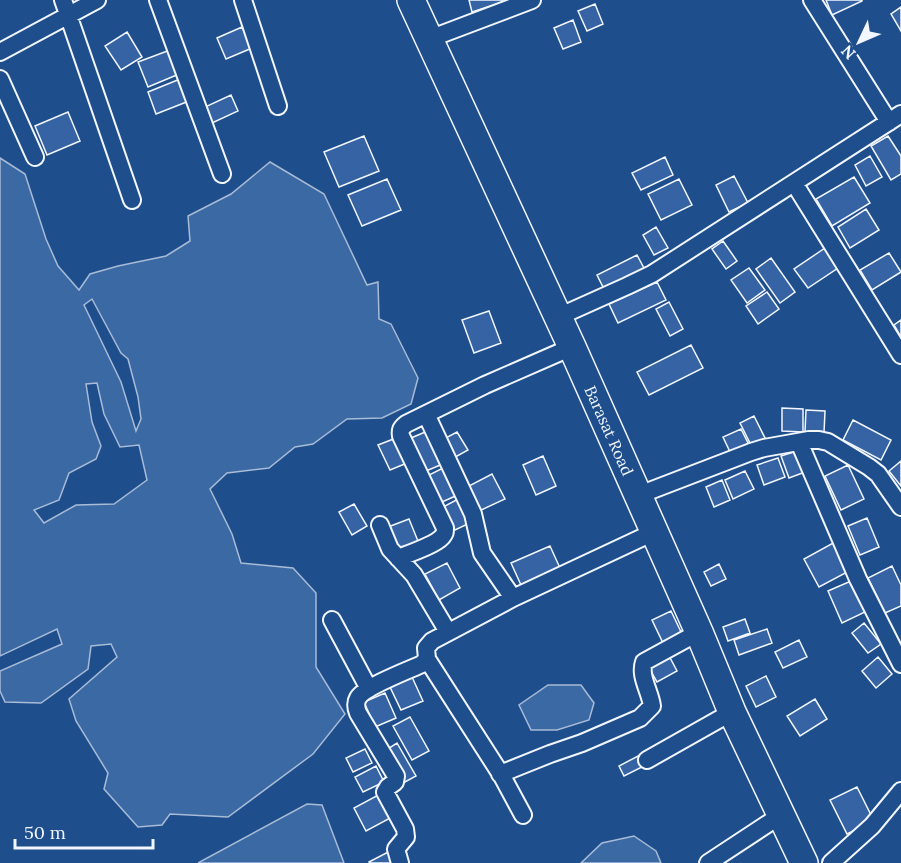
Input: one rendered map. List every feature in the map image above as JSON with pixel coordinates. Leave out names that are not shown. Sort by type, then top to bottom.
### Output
[{"type":"main road","name":"Barasat Road","points":[[411,0],[639,495],[732,712],[804,863]]},
{"type":"street","points":[[0,52],[66,7],[97,0]]},
{"type":"street","points":[[158,0],[222,174]]},
{"type":"street","points":[[243,0],[278,106]]},
{"type":"street","points":[[429,39],[532,0]]},
{"type":"street","points":[[558,317],[652,274],[895,118],[812,0]]},
{"type":"street","points":[[66,7],[132,200]]},
{"type":"street","points":[[0,79],[35,157]]},
{"type":"street","points":[[794,183],[901,355]]},
{"type":"street","points":[[398,558],[437,541],[445,532],[400,431],[401,428],[485,385],[572,347]]},
{"type":"street","points":[[426,414],[473,514],[482,553],[513,598]]},
{"type":"street","points":[[639,495],[764,448],[819,440],[828,442],[869,467],[884,482],[901,507]]},
{"type":"street","points":[[800,442],[860,585],[901,664]]},
{"type":"street","points":[[380,525],[390,549],[414,575],[448,632]]},
{"type":"street","points":[[523,815],[500,774],[427,659],[426,648],[428,644],[448,632],[513,598],[654,532]]},
{"type":"street","points":[[332,620],[369,689]]},
{"type":"street","points":[[500,774],[640,718],[652,706],[642,672],[644,662],[699,632]]},
{"type":"street","points":[[400,863],[396,849],[406,837],[405,829],[386,792],[396,776],[356,708],[358,697],[369,689],[422,664],[427,659]]},
{"type":"street","points":[[647,760],[732,712]]},
{"type":"street","points":[[831,863],[873,826],[901,791]]},
{"type":"street","points":[[708,863],[781,815]]},
{"type":"water","points":[[0,158],[25,174],[46,239],[58,266],[79,290],[90,274],[166,256],[190,241],[188,216],[231,194],[270,162],[324,194],[367,285],[378,282],[379,319],[391,324],[418,378],[411,404],[382,418],[347,419],[313,444],[295,447],[269,468],[227,473],[210,489],[232,534],[241,563],[293,568],[316,593],[316,667],[345,714],[313,754],[228,817],[170,814],[162,825],[138,827],[104,789],[108,773],[76,721],[69,699],[117,657],[111,644],[91,646],[88,669],[41,703],[5,702],[0,691],[0,671],[62,644],[57,629],[0,656]],"holes":[[[92,299],[121,353],[128,359],[141,419],[136,431],[121,382],[84,305]],[[97,383],[104,414],[120,447],[139,445],[147,480],[114,504],[76,505],[44,523],[34,510],[59,500],[69,473],[96,459],[101,446],[92,422],[86,384]]]},
{"type":"water","points":[[548,685],[581,685],[594,703],[589,720],[557,730],[531,730],[519,705]]},
{"type":"water","points":[[307,804],[322,805],[344,863],[198,863]]},
{"type":"water","points":[[634,836],[656,851],[661,863],[581,863],[602,843]]},
{"type":"building","points":[[469,0],[502,0],[503,2],[472,12]]},
{"type":"building","points":[[826,0],[862,0],[832,15]]},
{"type":"building","points":[[595,4],[603,24],[587,31],[578,11]]},
{"type":"building","points":[[901,7],[901,31],[891,14]]},
{"type":"building","points":[[573,20],[581,42],[563,49],[554,28]]},
{"type":"building","points":[[242,27],[252,48],[226,59],[217,38]]},
{"type":"building","points":[[127,32],[142,57],[121,70],[105,46]]},
{"type":"building","points":[[170,50],[179,74],[148,87],[138,62]]},
{"type":"building","points":[[180,79],[189,101],[156,114],[148,92]]},
{"type":"building","points":[[231,95],[238,111],[212,123],[205,107]]},
{"type":"building","points":[[68,112],[80,141],[47,155],[35,126]]},
{"type":"building","points":[[364,136],[379,171],[339,187],[324,152]]},
{"type":"building","points":[[888,136],[901,156],[901,174],[891,180],[871,146]]},
{"type":"building","points":[[870,156],[882,177],[866,186],[855,165]]},
{"type":"building","points":[[665,157],[673,175],[641,190],[632,173]]},
{"type":"building","points":[[734,176],[748,203],[729,212],[716,185]]},
{"type":"building","points":[[854,177],[870,203],[832,226],[816,199]]},
{"type":"building","points":[[387,179],[401,210],[362,226],[348,195]]},
{"type":"building","points":[[679,179],[692,205],[661,220],[648,194]]},
{"type":"building","points":[[866,209],[879,230],[850,248],[838,227]]},
{"type":"building","points":[[656,227],[668,248],[654,255],[643,235]]},
{"type":"building","points":[[723,241],[737,261],[726,269],[712,249]]},
{"type":"building","points":[[825,248],[838,268],[808,288],[794,269]]},
{"type":"building","points":[[889,253],[901,272],[872,290],[860,270]]},
{"type":"building","points":[[637,255],[645,270],[604,289],[597,275]]},
{"type":"building","points":[[771,258],[795,292],[780,303],[756,269]]},
{"type":"building","points":[[749,268],[765,290],[747,303],[731,280]]},
{"type":"building","points":[[657,282],[666,300],[618,323],[609,304]]},
{"type":"building","points":[[767,292],[779,309],[758,324],[746,306]]},
{"type":"building","points":[[669,302],[683,329],[670,336],[656,309]]},
{"type":"building","points":[[489,311],[501,343],[474,353],[462,320]]},
{"type":"building","points":[[901,320],[901,337],[894,325]]},
{"type":"building","points":[[691,345],[703,368],[649,395],[637,372]]},
{"type":"building","points":[[782,408],[803,409],[803,432],[782,431]]},
{"type":"building","points":[[806,410],[825,411],[824,433],[805,432]]},
{"type":"building","points":[[754,416],[765,438],[751,445],[740,423]]},
{"type":"building","points":[[853,420],[891,440],[881,460],[843,440]]},
{"type":"building","points":[[741,429],[749,445],[731,454],[723,437]]},
{"type":"building","points":[[430,430],[445,463],[426,471],[411,438]]},
{"type":"building","points":[[457,432],[468,450],[450,460],[440,441]]},
{"type":"building","points":[[396,438],[407,463],[390,470],[378,445]]},
{"type":"building","points":[[797,451],[805,472],[789,478],[781,456]]},
{"type":"building","points":[[543,456],[556,486],[536,495],[523,465]]},
{"type":"building","points":[[778,458],[785,477],[764,485],[757,465]]},
{"type":"building","points":[[901,461],[901,486],[889,471]]},
{"type":"building","points":[[848,465],[864,499],[841,510],[825,476]]},
{"type":"building","points":[[447,466],[460,494],[442,502],[429,475]]},
{"type":"building","points":[[745,471],[754,489],[733,499],[725,480]]},
{"type":"building","points":[[492,474],[505,499],[479,511],[467,487]]},
{"type":"building","points":[[722,480],[730,500],[714,507],[706,487]]},
{"type":"building","points":[[460,498],[472,522],[455,530],[443,507]]},
{"type":"building","points":[[354,504],[367,526],[352,535],[339,512]]},
{"type":"building","points":[[867,518],[879,547],[860,555],[848,526]]},
{"type":"building","points":[[409,519],[420,546],[399,555],[388,527]]},
{"type":"building","points":[[835,542],[851,570],[819,587],[804,559]]},
{"type":"building","points":[[550,546],[560,568],[521,585],[511,563]]},
{"type":"building","points":[[447,563],[460,588],[439,600],[425,574]]},
{"type":"building","points":[[719,564],[726,579],[711,586],[704,572]]},
{"type":"building","points":[[892,566],[901,585],[901,606],[885,613],[868,578]]},
{"type":"building","points":[[851,581],[865,612],[842,623],[828,591]]},
{"type":"building","points":[[671,611],[682,634],[663,643],[652,620]]},
{"type":"building","points":[[745,619],[750,633],[728,641],[723,627]]},
{"type":"building","points":[[864,623],[881,644],[868,653],[852,633]]},
{"type":"building","points":[[767,629],[772,643],[739,655],[734,640]]},
{"type":"building","points":[[799,640],[807,657],[783,668],[775,652]]},
{"type":"building","points":[[667,652],[677,671],[657,682],[646,663]]},
{"type":"building","points":[[878,657],[892,674],[876,688],[862,671]]},
{"type":"building","points":[[766,676],[776,697],[756,707],[746,686]]},
{"type":"building","points":[[412,677],[423,701],[401,710],[390,687]]},
{"type":"building","points":[[385,693],[396,718],[375,727],[364,702]]},
{"type":"building","points":[[815,699],[827,719],[800,736],[787,716]]},
{"type":"building","points":[[410,717],[429,751],[412,760],[393,726]]},
{"type":"building","points":[[397,743],[416,776],[405,782],[386,750]]},
{"type":"building","points":[[365,749],[372,763],[353,772],[346,758]]},
{"type":"building","points":[[640,755],[646,765],[624,776],[619,766]]},
{"type":"building","points":[[376,766],[384,782],[363,792],[355,777]]},
{"type":"building","points":[[857,787],[874,821],[847,834],[830,800]]},
{"type":"building","points":[[382,793],[394,816],[366,831],[354,808]]},
{"type":"building","points":[[390,851],[396,863],[369,862]]}]
